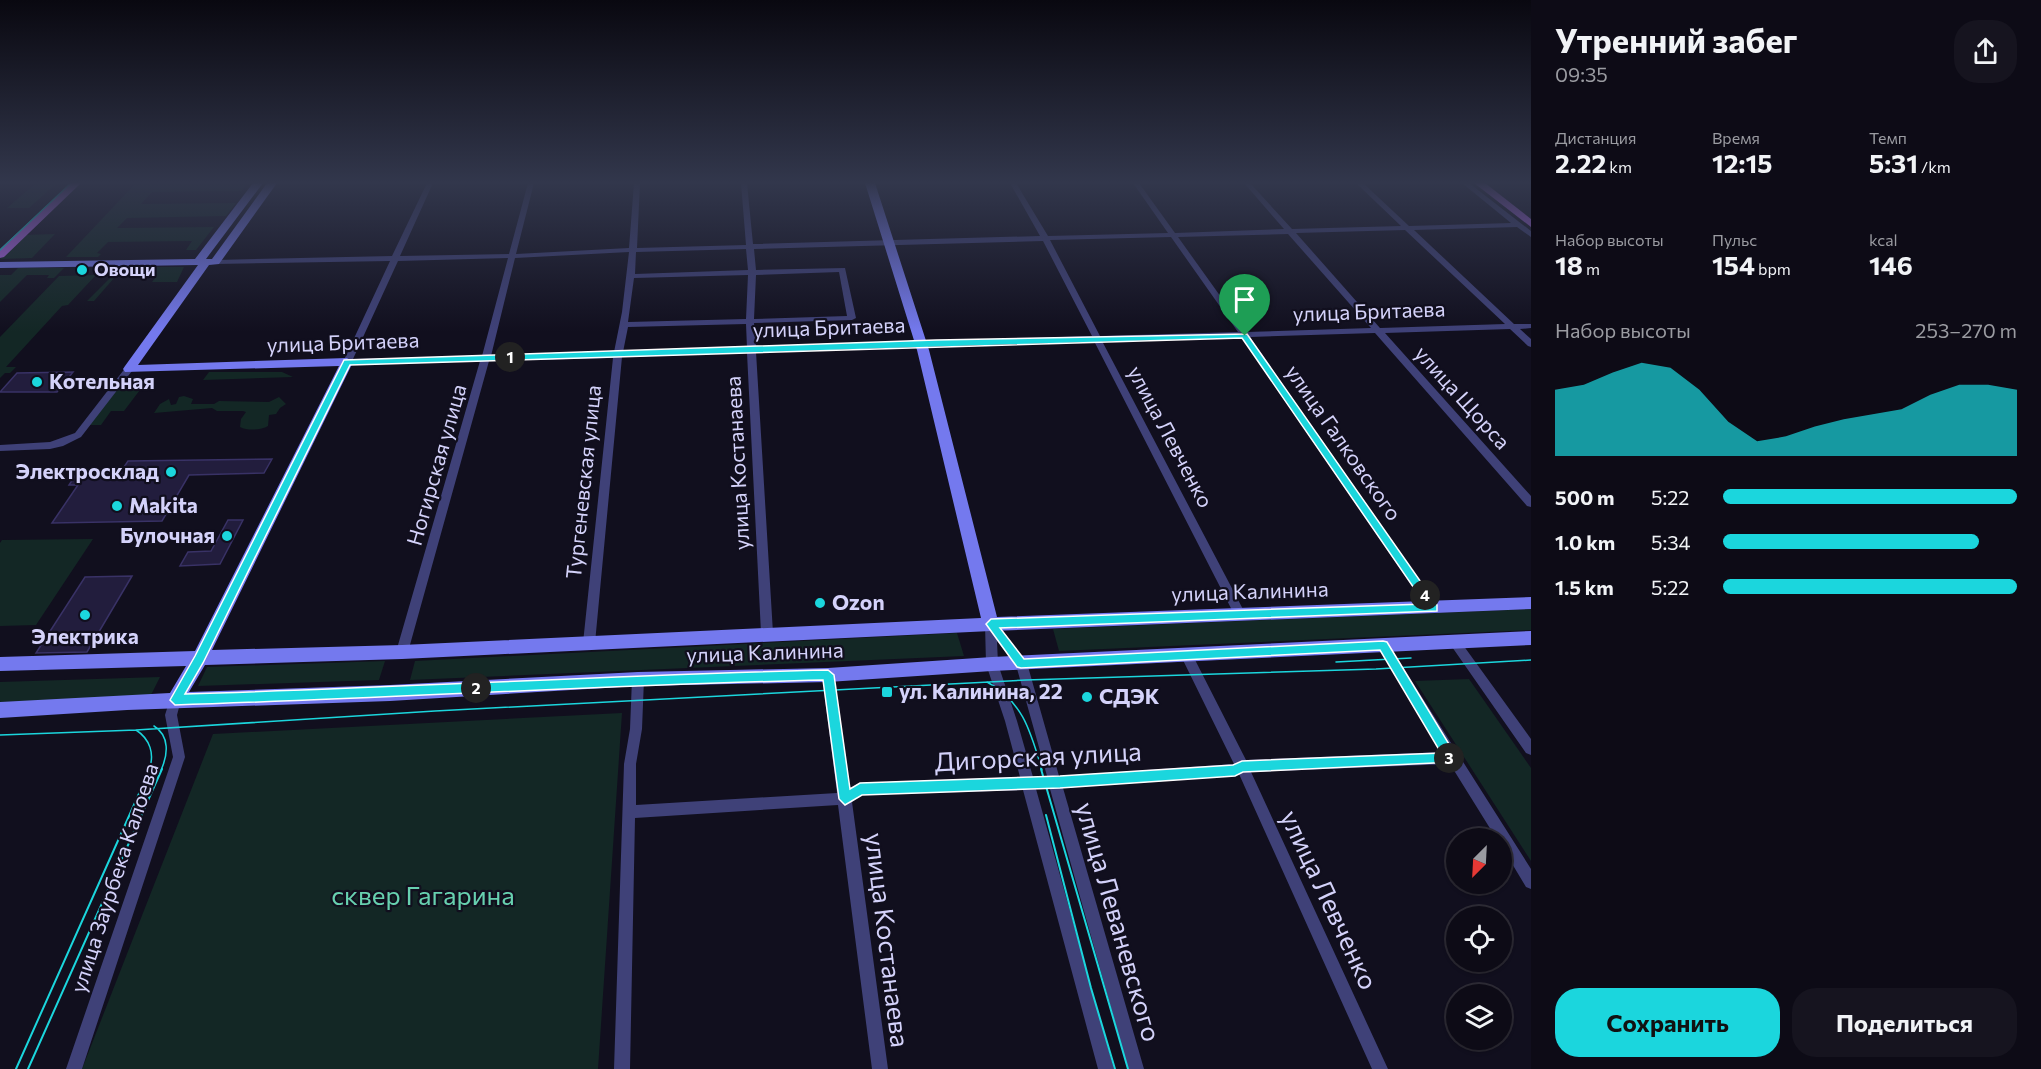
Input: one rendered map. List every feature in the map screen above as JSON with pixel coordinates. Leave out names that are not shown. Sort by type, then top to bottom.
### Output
[{"type":"main road","points":[[0,255],[23,233]]},
{"type":"main road","points":[[129,369],[225,233]]},
{"type":"main road","points":[[0,265],[206,262],[230,233]]},
{"type":"main road","name":"улица Леваневского","points":[[888,233],[921,343],[991,624]]},
{"type":"main road","name":"улица Бритаева","points":[[129,369],[347,362]]},
{"type":"main road","name":"улица Заурбека Калоева","points":[[175,700],[199,660],[347,362]]},
{"type":"main road","name":"улица Калинина","points":[[0,664],[199,660],[402,652],[767,633],[1531,603]]},
{"type":"main road","name":"улица Калинина","points":[[0,710],[638,679],[828,675],[992,664],[1531,638]]},
{"type":"street","name":"улица Заурбека Калоева","points":[[347,362],[406,233]]},
{"type":"street","name":"Ногирская улица","points":[[402,652],[519,233]]},
{"type":"street","name":"Тургеневская улица","points":[[589,643],[618,355],[625,325],[635,233]]},
{"type":"street","name":"улица Костанаева","points":[[749,233],[752,273],[750,321],[767,633]]},
{"type":"street","name":"улица Левченко","points":[[1042,233],[1239,615]]},
{"type":"street","points":[[206,262],[513,256],[634,250],[1239,233]]},
{"type":"street","name":"улица Щорса","points":[[1292,233],[1531,503]]},
{"type":"street","points":[[1413,233],[1531,344]]},
{"type":"street","name":"улица Галковского","points":[[1174,234],[1433,608]]},
{"type":"street","points":[[625,325],[852,318],[842,270],[630,276]]},
{"type":"street","name":"улица Бритаева","points":[[347,362],[1531,326]]},
{"type":"street","points":[[0,448],[44,448],[68,441],[87,425],[129,369]]},
{"type":"street","name":"улица Леваневского","points":[[991,624],[1021,663],[1136,1069]]},
{"type":"street","name":"улица Леваневского","points":[[991,624],[992,664],[1028,782],[1106,1069]]},
{"type":"street","points":[[1454,641],[1531,749]]},
{"type":"street","points":[[1383,645],[1451,758],[1531,882]]},
{"type":"street","name":"улица Левченко","points":[[1186,654],[1242,766],[1380,1069]]},
{"type":"street","name":"улица Костанаева","points":[[828,675],[880,1069]]},
{"type":"street","points":[[622,1069],[630,764],[636,729],[638,679]]},
{"type":"street","name":"улица Заурбека Калоева","points":[[74,1069],[179,757],[171,715],[175,700]]},
{"type":"street","name":"Дигорская улица","points":[[629,812],[845,799],[860,789],[1053,782],[1235,770],[1242,766],[1451,758]]},
{"type":"green space","points":[[89,233],[209,233],[196,250],[186,250],[192,241],[108,242],[97,253],[101,254],[98,257],[66,257]]},
{"type":"green space","points":[[55,234],[32,258],[0,259],[23,235]]},
{"type":"green space","points":[[121,267],[184,267],[177,282],[152,282],[156,277],[115,277],[94,301],[87,301]]},
{"type":"green space","points":[[18,268],[64,268],[54,278],[47,278],[49,275],[27,275],[0,302],[0,275],[11,275]]},
{"type":"green space","points":[[96,275],[68,305],[62,306],[6,367],[16,367],[0,378],[0,337],[59,276]]},
{"type":"green space","points":[[209,372],[282,372],[293,377],[203,380]]},
{"type":"green space","points":[[149,378],[124,411],[111,411],[101,425],[89,425],[121,387],[138,379]]},
{"type":"green space","points":[[179,397],[193,399],[191,404],[214,404],[219,401],[269,402],[279,397],[286,404],[276,414],[269,415],[268,426],[254,430],[240,427],[241,419],[246,412],[243,411],[217,411],[212,408],[154,413],[160,404],[169,399],[171,405],[176,404]]},
{"type":"green space","points":[[93,539],[36,625],[0,626],[0,543],[2,540]]},
{"type":"green space","points":[[1531,609],[1531,630],[1059,651],[1053,629]]},
{"type":"green space","points":[[957,633],[964,656],[410,680],[415,661]]},
{"type":"green space","points":[[385,661],[379,680],[198,686],[207,667]]},
{"type":"green space","points":[[160,677],[150,697],[0,702],[0,682]]},
{"type":"green space","points":[[1469,679],[1531,768],[1531,861],[1512,828],[1510,828],[1415,681]]},
{"type":"green space","name":"сквер Гагарина","points":[[622,713],[598,1069],[82,1069],[213,734]]},
{"type":"building","name":"Котельная","points":[[73,372],[57,392],[0,392],[17,373]]},
{"type":"building","points":[[272,459],[264,473],[189,475],[162,521],[52,523],[78,485],[69,485],[79,470],[122,470],[128,461]]},
{"type":"building","name":"Булочная","points":[[228,520],[243,520],[220,564],[180,566],[188,552],[211,551]]},
{"type":"building","name":"Электрика","points":[[132,576],[87,652],[36,653],[85,577]]},
{"type":"tram line","points":[[0,250],[18,233]]},
{"type":"tram line","points":[[1336,662],[1411,658]]},
{"type":"tram line","points":[[987,682],[1376,669],[1531,660]]},
{"type":"tram line","points":[[157,729],[435,711],[987,682]]},
{"type":"tram line","points":[[987,682],[1009,699],[1024,719],[1042,770]]},
{"type":"tram line","points":[[154,726],[157,729]]},
{"type":"tram line","points":[[136,730],[157,729]]},
{"type":"tram line","points":[[157,729],[163,735],[166,746],[161,770]]},
{"type":"tram line","points":[[0,735],[136,730]]},
{"type":"tram line","points":[[136,730],[145,738],[150,747],[149,770]]},
{"type":"tram line","points":[[16,1069],[150,769]]},
{"type":"tram line","points":[[28,1069],[162,769]]},
{"type":"tram line","points":[[1041,769],[1128,1069]]},
{"type":"tram line","points":[[1046,815],[1091,988],[1115,1069]]},
{"type":"place","name":"Овощи","points":[[82,270]]},
{"type":"place","name":"Котельная","points":[[37,382]]},
{"type":"place","name":"Электросклад","points":[[171,472]]},
{"type":"place","name":"Makita","points":[[117,506]]},
{"type":"place","name":"Булочная","points":[[227,536]]},
{"type":"place","name":"Ozon","points":[[820,603]]},
{"type":"place","name":"Электрика","points":[[85,615]]},
{"type":"place","name":"ул. Калинина, 22","points":[[887,692]]},
{"type":"place","name":"СДЭК","points":[[1087,697]]},
{"type":"route","points":[[1245,336],[1433,608],[991,624],[1021,663],[1383,645],[1451,758],[1242,766],[1235,770],[1060,782],[860,789],[845,799],[828,675],[638,679],[374,693],[175,700],[199,660],[347,362],[630,355],[1107,338],[1245,336]]}]
